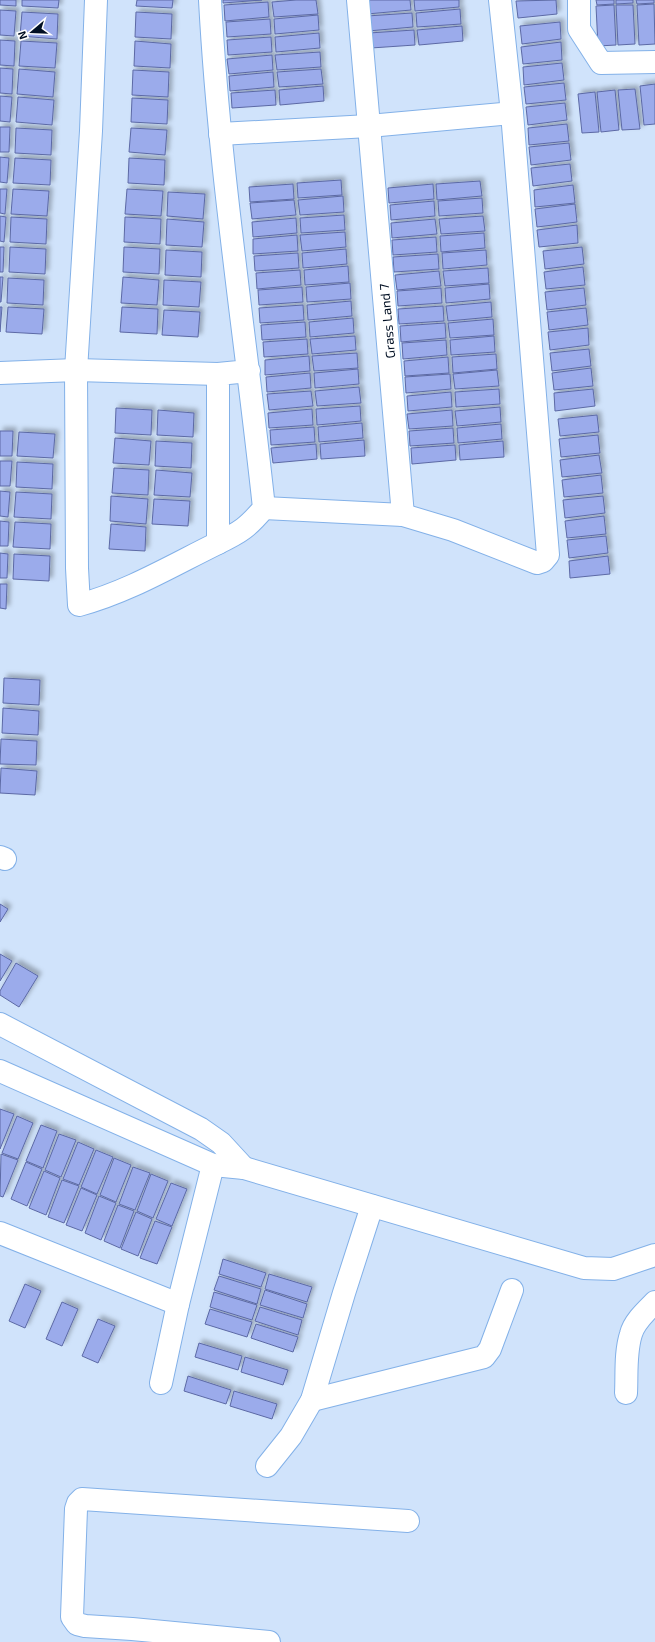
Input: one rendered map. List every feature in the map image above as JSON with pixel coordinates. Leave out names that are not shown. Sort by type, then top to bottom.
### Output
[{"type":"street","points":[[96,0],[91,131],[76,370],[77,568],[79,605],[94,601],[144,579],[233,536],[250,525],[264,508],[220,134],[210,0]]},
{"type":"street","name":"Grass Land 7","points":[[358,0],[403,515]]},
{"type":"street","points":[[264,508],[403,515],[453,530],[537,563],[543,561],[548,554],[512,113],[500,0]]},
{"type":"street","points":[[579,0],[579,29],[600,63],[655,62]]},
{"type":"street","points":[[220,134],[369,126],[512,113]]},
{"type":"street","points":[[0,373],[76,370],[218,374],[249,371]]},
{"type":"street","points":[[218,374],[218,543]]},
{"type":"street","points":[[0,1024],[201,1129],[221,1143],[244,1168]]},
{"type":"street","points":[[0,1071],[213,1165],[244,1168],[584,1268],[613,1269],[655,1256]]},
{"type":"street","points":[[161,1383],[178,1304],[213,1165]]},
{"type":"street","points":[[267,1466],[291,1436],[312,1400],[372,1206]]},
{"type":"street","points":[[0,1233],[178,1304]]},
{"type":"street","points":[[312,1400],[484,1357],[490,1349],[512,1290]]},
{"type":"street","points":[[626,1393],[628,1348],[631,1333],[644,1313],[655,1302]]},
{"type":"street","points":[[269,1642],[85,1626],[77,1624],[72,1618],[76,1508],[78,1503],[82,1500],[408,1521]]},
{"type":"building","points":[[0,0],[16,0],[16,6],[0,5]]},
{"type":"building","points":[[22,0],[59,0],[58,8],[22,6]]},
{"type":"building","points":[[137,0],[173,0],[172,8],[136,6]]},
{"type":"building","points":[[223,0],[262,0],[223,3]]},
{"type":"building","points":[[316,0],[318,14],[274,17],[272,2]]},
{"type":"building","points":[[366,0],[410,0],[411,10],[367,14]]},
{"type":"building","points":[[414,0],[459,0],[459,7],[415,11]]},
{"type":"building","points":[[556,0],[557,14],[518,18],[516,1]]},
{"type":"building","points":[[596,0],[614,0],[614,4],[597,5]]},
{"type":"building","points":[[616,0],[633,0],[633,3],[616,4]]},
{"type":"building","points":[[636,0],[654,0],[654,3],[637,4]]},
{"type":"building","points":[[268,2],[269,17],[225,21],[224,5]]},
{"type":"building","points":[[654,4],[655,44],[639,45],[637,5]]},
{"type":"building","points":[[614,5],[616,45],[598,46],[596,6]]},
{"type":"building","points":[[616,5],[633,5],[635,44],[618,45]]},
{"type":"building","points":[[460,9],[461,24],[417,27],[416,13]]},
{"type":"building","points":[[0,10],[16,11],[14,36],[0,35]]},
{"type":"building","points":[[22,12],[58,14],[57,39],[20,36]]},
{"type":"building","points":[[136,12],[172,14],[171,39],[135,37]]},
{"type":"building","points":[[412,13],[413,27],[368,31],[367,16]]},
{"type":"building","points":[[318,15],[319,30],[275,34],[274,19]]},
{"type":"building","points":[[270,19],[271,34],[227,37],[226,22]]},
{"type":"building","points":[[560,22],[561,39],[522,44],[520,26]]},
{"type":"building","points":[[462,26],[463,41],[419,45],[417,30]]},
{"type":"building","points":[[414,30],[415,45],[371,48],[369,33]]},
{"type":"building","points":[[319,33],[320,48],[276,52],[275,37]]},
{"type":"building","points":[[271,37],[272,52],[228,55],[227,40]]},
{"type":"building","points":[[0,40],[15,41],[14,66],[0,65]]},
{"type":"building","points":[[21,41],[57,43],[55,68],[19,66]]},
{"type":"building","points":[[135,41],[171,44],[170,68],[134,66]]},
{"type":"building","points":[[561,42],[562,60],[523,64],[521,47]]},
{"type":"building","points":[[320,52],[321,67],[277,70],[275,55]]},
{"type":"building","points":[[272,55],[273,70],[229,74],[227,59]]},
{"type":"building","points":[[562,63],[564,80],[524,85],[523,67]]},
{"type":"building","points":[[0,68],[13,69],[12,94],[0,93]]},
{"type":"building","points":[[19,69],[55,72],[53,97],[17,94]]},
{"type":"building","points":[[321,69],[323,84],[279,87],[277,72]]},
{"type":"building","points":[[133,70],[169,72],[168,97],[132,95]]},
{"type":"building","points":[[273,72],[274,87],[230,91],[229,76]]},
{"type":"building","points":[[564,83],[566,100],[526,104],[524,87]]},
{"type":"building","points":[[655,84],[655,124],[644,125],[640,86]]},
{"type":"building","points":[[323,86],[324,101],[280,105],[279,90]]},
{"type":"building","points":[[635,89],[640,129],[622,130],[618,90]]},
{"type":"building","points":[[275,90],[276,105],[232,108],[231,93]]},
{"type":"building","points":[[615,90],[619,130],[601,132],[597,92]]},
{"type":"building","points":[[595,92],[599,132],[582,133],[578,94]]},
{"type":"building","points":[[0,96],[12,97],[10,122],[0,121]]},
{"type":"building","points":[[18,97],[54,100],[52,125],[16,122]]},
{"type":"building","points":[[132,98],[168,100],[167,124],[131,122]]},
{"type":"building","points":[[565,103],[567,120],[528,125],[526,107]]},
{"type":"building","points":[[567,124],[569,141],[529,145],[528,128]]},
{"type":"building","points":[[0,127],[10,127],[9,152],[0,152]]},
{"type":"building","points":[[16,128],[52,130],[51,155],[15,153]]},
{"type":"building","points":[[131,128],[167,130],[165,155],[129,152]]},
{"type":"building","points":[[569,143],[571,160],[531,165],[529,147]]},
{"type":"building","points":[[0,157],[9,158],[7,183],[0,182]]},
{"type":"building","points":[[15,158],[51,160],[50,185],[13,183]]},
{"type":"building","points":[[129,158],[165,160],[164,185],[128,183]]},
{"type":"building","points":[[570,164],[572,181],[533,186],[531,168]]},
{"type":"building","points":[[341,180],[342,195],[298,198],[297,183]]},
{"type":"building","points":[[480,181],[482,196],[437,200],[436,184]]},
{"type":"building","points":[[293,184],[294,199],[250,202],[249,187]]},
{"type":"building","points":[[433,184],[434,199],[389,203],[388,188]]},
{"type":"building","points":[[573,185],[575,203],[535,207],[534,190]]},
{"type":"building","points":[[0,189],[7,189],[5,214],[0,213]]},
{"type":"building","points":[[13,189],[49,191],[47,216],[11,214]]},
{"type":"building","points":[[127,189],[163,191],[161,216],[125,214]]},
{"type":"building","points":[[168,192],[205,194],[203,219],[167,216]]},
{"type":"building","points":[[343,196],[344,212],[300,215],[298,200]]},
{"type":"building","points":[[482,198],[483,213],[439,216],[438,201]]},
{"type":"building","points":[[294,200],[296,215],[252,219],[250,203]]},
{"type":"building","points":[[434,201],[435,216],[391,220],[390,205]]},
{"type":"building","points":[[575,204],[577,222],[537,227],[535,209]]},
{"type":"building","points":[[344,215],[345,230],[301,233],[300,218]]},
{"type":"building","points":[[0,216],[6,217],[4,242],[0,241]]},
{"type":"building","points":[[483,216],[485,231],[441,234],[439,219]]},
{"type":"building","points":[[11,217],[47,219],[46,244],[10,242]]},
{"type":"building","points":[[125,217],[161,219],[160,244],[124,242]]},
{"type":"building","points":[[296,218],[297,233],[253,237],[252,222]]},
{"type":"building","points":[[167,219],[204,222],[202,247],[166,245]]},
{"type":"building","points":[[435,219],[437,234],[392,238],[391,223]]},
{"type":"building","points":[[577,225],[578,243],[539,247],[537,230]]},
{"type":"building","points":[[345,232],[346,247],[302,251],[300,235]]},
{"type":"building","points":[[484,233],[485,248],[441,252],[440,236]]},
{"type":"building","points":[[297,235],[298,251],[253,254],[253,239]]},
{"type":"building","points":[[436,237],[437,252],[393,255],[392,240]]},
{"type":"building","points":[[0,247],[4,247],[3,272],[0,272]]},
{"type":"building","points":[[10,247],[46,249],[45,274],[9,272]]},
{"type":"building","points":[[124,247],[160,249],[159,274],[123,272]]},
{"type":"building","points":[[582,247],[584,264],[545,269],[543,251]]},
{"type":"building","points":[[346,249],[347,264],[303,268],[302,253]]},
{"type":"building","points":[[166,250],[202,252],[201,277],[165,275]]},
{"type":"building","points":[[486,250],[487,265],[443,269],[442,253]]},
{"type":"building","points":[[298,253],[299,268],[255,271],[254,256]]},
{"type":"building","points":[[438,254],[439,269],[394,272],[393,257]]},
{"type":"building","points":[[348,266],[349,282],[305,285],[304,270]]},
{"type":"building","points":[[583,267],[585,285],[546,289],[544,272]]},
{"type":"building","points":[[488,268],[489,283],[445,286],[443,271]]},
{"type":"building","points":[[300,270],[301,285],[257,289],[256,273]]},
{"type":"building","points":[[439,271],[441,286],[397,290],[395,275]]},
{"type":"building","points":[[0,277],[3,277],[1,302],[0,302]]},
{"type":"building","points":[[123,277],[159,280],[157,305],[121,303]]},
{"type":"building","points":[[8,278],[44,280],[43,305],[7,303]]},
{"type":"building","points":[[164,280],[201,282],[199,307],[163,305]]},
{"type":"building","points":[[350,283],[351,299],[307,302],[306,287]]},
{"type":"building","points":[[489,284],[490,299],[446,303],[445,288]]},
{"type":"building","points":[[302,287],[303,302],[259,305],[258,290]]},
{"type":"building","points":[[441,288],[442,303],[398,306],[397,291]]},
{"type":"building","points":[[584,288],[586,305],[547,310],[545,292]]},
{"type":"building","points":[[351,301],[352,316],[308,320],[307,305]]},
{"type":"building","points":[[491,302],[492,317],[448,321],[446,306]]},
{"type":"building","points":[[303,305],[304,320],[260,323],[259,308]]},
{"type":"building","points":[[443,306],[444,321],[399,324],[398,309]]},
{"type":"building","points":[[0,307],[2,307],[0,332]]},
{"type":"building","points":[[8,307],[44,309],[42,334],[6,332]]},
{"type":"building","points":[[122,307],[158,309],[157,334],[120,332]]},
{"type":"building","points":[[586,308],[588,325],[549,330],[547,312]]},
{"type":"building","points":[[164,310],[200,312],[198,337],[162,335]]},
{"type":"building","points":[[353,318],[354,333],[310,337],[309,322]]},
{"type":"building","points":[[493,319],[494,335],[450,338],[448,323]]},
{"type":"building","points":[[305,322],[306,337],[262,340],[261,325]]},
{"type":"building","points":[[445,323],[446,338],[401,342],[400,326]]},
{"type":"building","points":[[588,328],[589,345],[550,350],[548,332]]},
{"type":"building","points":[[355,336],[356,350],[312,354],[310,339]]},
{"type":"building","points":[[494,336],[495,352],[451,355],[450,340]]},
{"type":"building","points":[[307,339],[308,354],[264,357],[263,342]]},
{"type":"building","points":[[446,340],[447,355],[403,359],[402,343]]},
{"type":"building","points":[[589,349],[591,366],[552,371],[550,353]]},
{"type":"building","points":[[357,353],[358,368],[314,371],[312,356]]},
{"type":"building","points":[[496,354],[497,369],[453,373],[452,357]]},
{"type":"building","points":[[309,356],[310,371],[265,375],[265,360]]},
{"type":"building","points":[[448,357],[449,373],[405,376],[404,361]]},
{"type":"building","points":[[591,368],[593,386],[554,390],[552,373]]},
{"type":"building","points":[[358,369],[359,384],[315,388],[314,373]]},
{"type":"building","points":[[497,370],[499,386],[455,389],[453,374]]},
{"type":"building","points":[[310,373],[311,388],[267,392],[266,377]]},
{"type":"building","points":[[450,374],[451,389],[406,393],[405,377]]},
{"type":"building","points":[[359,387],[361,403],[317,406],[315,391]]},
{"type":"building","points":[[499,389],[500,404],[456,407],[455,392]]},
{"type":"building","points":[[593,389],[595,406],[555,411],[554,393]]},
{"type":"building","points":[[311,391],[313,406],[269,410],[267,394]]},
{"type":"building","points":[[451,392],[452,407],[408,411],[407,396]]},
{"type":"building","points":[[360,406],[361,421],[317,425],[316,409]]},
{"type":"building","points":[[500,407],[501,422],[457,426],[455,411]]},
{"type":"building","points":[[116,408],[152,410],[151,435],[115,433]]},
{"type":"building","points":[[312,409],[313,425],[269,428],[268,413]]},
{"type":"building","points":[[158,410],[194,413],[193,437],[157,435]]},
{"type":"building","points":[[452,410],[453,426],[409,429],[407,414]]},
{"type":"building","points":[[597,415],[599,432],[560,436],[558,419]]},
{"type":"building","points":[[362,423],[363,438],[319,442],[318,427]]},
{"type":"building","points":[[501,424],[502,439],[458,443],[457,428]]},
{"type":"building","points":[[314,427],[315,442],[271,445],[270,430]]},
{"type":"building","points":[[453,428],[454,443],[410,446],[409,431]]},
{"type":"building","points":[[0,431],[13,431],[12,456],[0,456]]},
{"type":"building","points":[[19,432],[55,434],[53,458],[17,456]]},
{"type":"building","points":[[598,435],[600,453],[561,457],[559,439]]},
{"type":"building","points":[[115,438],[151,441],[149,465],[113,463]]},
{"type":"building","points":[[364,440],[365,456],[321,459],[320,444]]},
{"type":"building","points":[[156,441],[192,443],[191,468],[155,466]]},
{"type":"building","points":[[503,441],[504,457],[460,460],[459,445]]},
{"type":"building","points":[[316,444],[317,459],[273,463],[271,448]]},
{"type":"building","points":[[455,445],[456,460],[412,464],[411,448]]},
{"type":"building","points":[[599,455],[602,473],[562,477],[560,460]]},
{"type":"building","points":[[0,461],[12,461],[10,486],[0,486]]},
{"type":"building","points":[[17,462],[53,464],[52,489],[16,487]]},
{"type":"building","points":[[114,468],[149,470],[148,495],[112,493]]},
{"type":"building","points":[[156,470],[192,473],[190,497],[154,495]]},
{"type":"building","points":[[601,475],[603,493],[564,497],[562,480]]},
{"type":"building","points":[[0,491],[10,492],[8,517],[0,516]]},
{"type":"building","points":[[16,492],[52,494],[51,519],[14,517]]},
{"type":"building","points":[[111,496],[148,499],[146,524],[110,521]]},
{"type":"building","points":[[603,496],[605,513],[565,518],[563,500]]},
{"type":"building","points":[[154,499],[190,501],[188,526],[152,524]]},
{"type":"building","points":[[604,516],[606,534],[567,538],[565,521]]},
{"type":"building","points":[[0,521],[9,522],[8,546],[0,546]]},
{"type":"building","points":[[15,522],[51,524],[50,549],[13,547]]},
{"type":"building","points":[[111,524],[146,527],[145,551],[109,549]]},
{"type":"building","points":[[606,536],[608,553],[569,558],[567,540]]},
{"type":"building","points":[[0,553],[8,554],[7,578],[0,578]]},
{"type":"building","points":[[14,554],[50,556],[49,581],[13,579]]},
{"type":"building","points":[[608,556],[610,574],[570,578],[569,561]]},
{"type":"building","points":[[0,584],[7,584],[6,609],[0,608]]},
{"type":"building","points":[[4,678],[40,680],[39,705],[3,703]]},
{"type":"building","points":[[3,708],[39,711],[38,735],[2,733]]},
{"type":"building","points":[[1,739],[37,741],[36,765],[0,764]]},
{"type":"building","points":[[1,768],[37,771],[35,795],[0,793]]},
{"type":"building","points":[[0,904],[8,909],[0,922]]},
{"type":"building","points":[[0,954],[12,961],[0,981]]},
{"type":"building","points":[[16,963],[38,976],[19,1007],[0,995],[0,991]]},
{"type":"building","points":[[0,1109],[14,1114],[0,1149]]},
{"type":"building","points":[[17,1116],[33,1123],[18,1159],[2,1153]]},
{"type":"building","points":[[41,1125],[57,1131],[43,1168],[26,1161]]},
{"type":"building","points":[[59,1134],[76,1140],[61,1177],[45,1170]]},
{"type":"building","points":[[78,1142],[94,1149],[79,1185],[63,1179]]},
{"type":"building","points":[[96,1150],[113,1157],[97,1194],[81,1187]]},
{"type":"building","points":[[1,1154],[18,1160],[3,1197],[0,1196]]},
{"type":"building","points":[[114,1158],[131,1165],[116,1202],[100,1195]]},
{"type":"building","points":[[26,1162],[42,1169],[27,1206],[11,1199]]},
{"type":"building","points":[[133,1167],[150,1173],[135,1210],[119,1204]]},
{"type":"building","points":[[44,1171],[60,1178],[46,1215],[29,1208]]},
{"type":"building","points":[[151,1174],[168,1181],[153,1218],[137,1211]]},
{"type":"building","points":[[62,1180],[79,1186],[64,1223],[48,1217]]},
{"type":"building","points":[[171,1183],[187,1189],[172,1226],[156,1219]]},
{"type":"building","points":[[81,1188],[97,1195],[82,1231],[66,1225]]},
{"type":"building","points":[[99,1196],[116,1203],[101,1240],[85,1233]]},
{"type":"building","points":[[118,1205],[134,1211],[120,1248],[104,1241]]},
{"type":"building","points":[[136,1212],[152,1219],[138,1256],[121,1249]]},
{"type":"building","points":[[155,1221],[172,1227],[157,1264],[140,1258]]},
{"type":"building","points":[[223,1259],[266,1273],[261,1287],[219,1274]]},
{"type":"building","points":[[269,1274],[312,1287],[307,1302],[265,1289]]},
{"type":"building","points":[[219,1276],[261,1289],[257,1304],[214,1290]]},
{"type":"building","points":[[25,1284],[41,1291],[25,1328],[9,1321]]},
{"type":"building","points":[[265,1290],[307,1304],[303,1318],[260,1305]]},
{"type":"building","points":[[214,1292],[257,1305],[252,1320],[210,1307]]},
{"type":"building","points":[[62,1302],[78,1309],[62,1346],[46,1339]]},
{"type":"building","points":[[260,1307],[302,1320],[298,1335],[255,1321]]},
{"type":"building","points":[[210,1309],[252,1322],[247,1337],[205,1324]]},
{"type":"building","points":[[98,1319],[115,1326],[98,1363],[82,1356]]},
{"type":"building","points":[[256,1324],[298,1337],[293,1352],[251,1338]]},
{"type":"building","points":[[199,1343],[242,1356],[238,1370],[195,1357]]},
{"type":"building","points":[[245,1357],[288,1370],[283,1385],[241,1372]]},
{"type":"building","points":[[188,1376],[231,1390],[226,1404],[184,1391]]},
{"type":"building","points":[[234,1391],[277,1404],[272,1419],[230,1406]]}]
